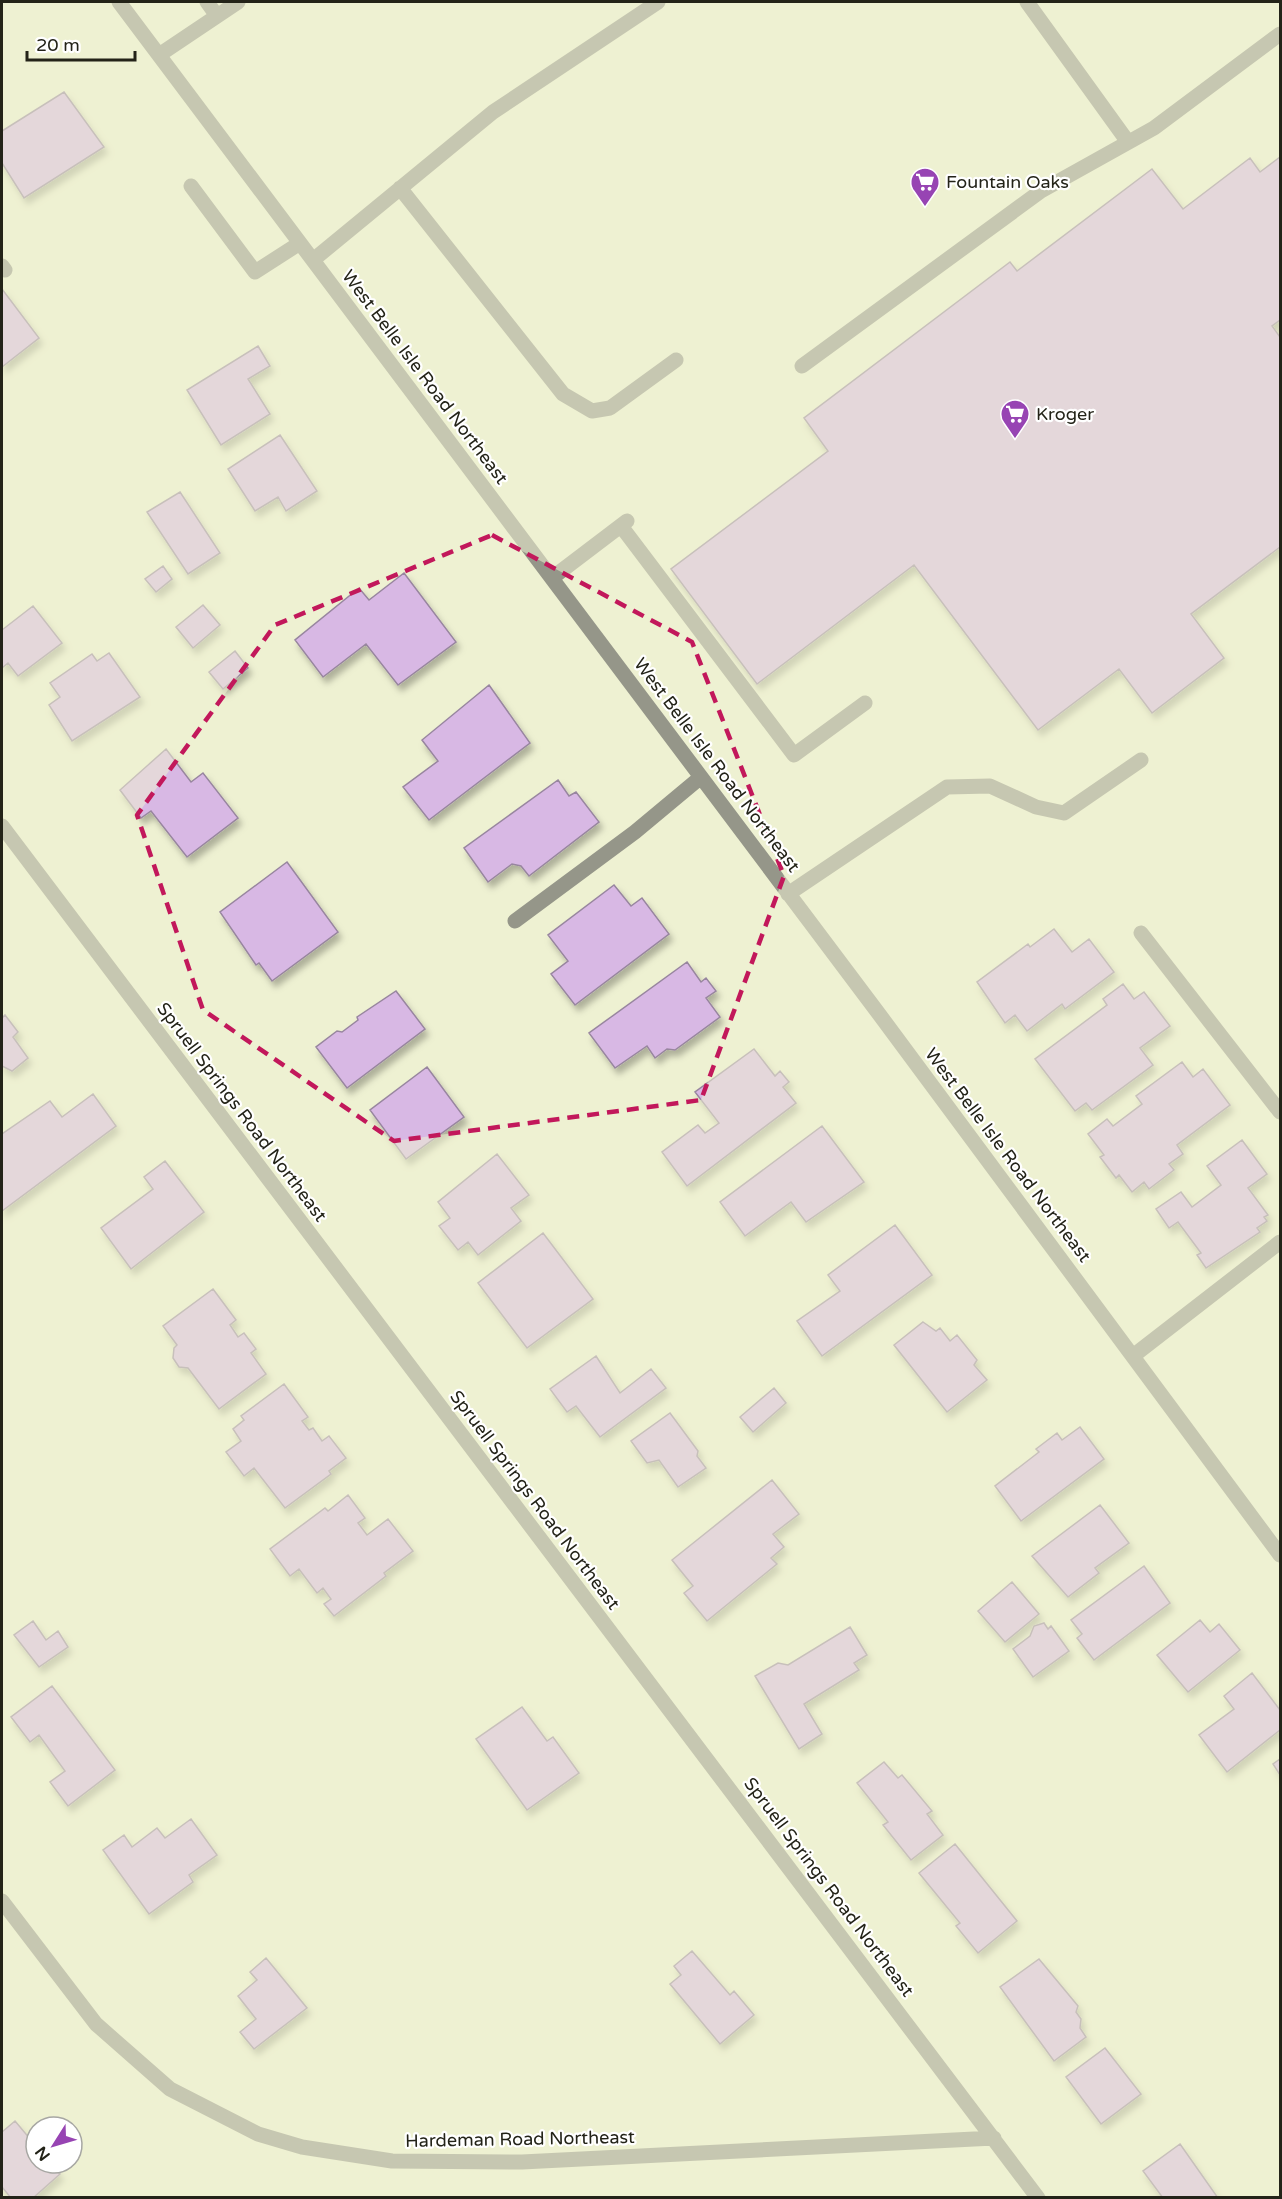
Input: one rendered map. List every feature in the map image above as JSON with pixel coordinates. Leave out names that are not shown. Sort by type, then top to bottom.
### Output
[{"type":"street","name":"West Belle Isle Road Northeast","points":[[119,2],[1281,1555]]},
{"type":"street","points":[[207,2],[216,16]]},
{"type":"street","points":[[159,55],[238,2]]},
{"type":"street","points":[[313,260],[493,112],[658,2]]},
{"type":"street","points":[[1027,2],[1128,142]]},
{"type":"street","points":[[802,366],[1041,190],[1154,128],[1281,34]]},
{"type":"street","points":[[190,186],[255,272],[300,243]]},
{"type":"street","points":[[400,188],[563,394],[592,411],[610,408],[676,360]]},
{"type":"street","points":[[552,578],[624,524],[794,755],[865,703]]},
{"type":"street","points":[[788,894],[947,786],[990,786],[1035,807],[1064,813],[1141,760]]},
{"type":"street","points":[[515,921],[635,832],[701,777]]},
{"type":"street","name":"Spruell Springs Road Northeast","points":[[2,826],[1038,2198]]},
{"type":"street","points":[[1141,933],[1281,1112]]},
{"type":"street","points":[[1133,1356],[1281,1242]]},
{"type":"street","name":"Hardeman Road Northeast","points":[[2,1901],[96,2024],[170,2089],[258,2134],[302,2147],[392,2161],[522,2162],[994,2138]]},
{"type":"highlighted area","points":[[492,535],[692,642],[784,876],[701,1100],[394,1141],[203,1010],[137,815],[275,625]]},
{"type":"building","points":[[64,92],[104,147],[24,198],[2,163],[2,131]]},
{"type":"building","points":[[1280,157],[1280,320],[1272,326],[1280,337],[1280,547],[1191,614],[1224,658],[1152,713],[1119,669],[1038,730],[914,565],[757,684],[671,569],[828,451],[804,418],[1010,262],[1017,271],[1152,169],[1183,209],[1250,158],[1260,172]]},
{"type":"building","points":[[2,289],[39,338],[2,367]]},
{"type":"building","points":[[258,346],[270,366],[248,379],[270,414],[221,445],[187,390]]},
{"type":"building","points":[[280,435],[317,491],[286,511],[278,497],[255,511],[228,469]]},
{"type":"building","points":[[180,492],[220,553],[188,574],[147,512]]},
{"type":"building","points":[[163,566],[172,579],[156,592],[145,579]]},
{"type":"building","points":[[404,573],[456,642],[398,685],[366,644],[323,677],[295,640],[359,588],[369,600]]},
{"type":"building","points":[[203,605],[220,625],[193,648],[176,627]]},
{"type":"building","points":[[33,606],[62,643],[18,676],[8,663],[2,668],[2,630]]},
{"type":"building","points":[[235,651],[248,668],[223,689],[209,672]]},
{"type":"building","points":[[109,653],[140,697],[72,741],[49,705],[60,697],[50,683],[92,654],[97,661]]},
{"type":"building","points":[[489,685],[530,743],[429,820],[403,787],[438,761],[422,740]]},
{"type":"building","points":[[166,749],[191,782],[203,773],[238,818],[187,857],[151,811],[141,818],[120,790]]},
{"type":"building","points":[[558,780],[569,796],[576,792],[599,822],[529,876],[521,866],[512,864],[488,882],[464,848]]},
{"type":"building","points":[[287,862],[338,932],[272,981],[259,963],[256,965],[220,912]]},
{"type":"building","points":[[614,885],[631,906],[642,898],[669,934],[575,1005],[551,974],[568,961],[548,935]]},
{"type":"building","points":[[1054,929],[1072,952],[1089,939],[1114,972],[1065,1009],[1062,1004],[1027,1031],[1015,1015],[1005,1023],[977,982],[1028,944],[1030,947]]},
{"type":"building","points":[[687,962],[701,982],[706,978],[716,991],[706,998],[720,1017],[675,1050],[667,1049],[655,1058],[647,1046],[615,1068],[589,1033]]},
{"type":"building","points":[[1123,984],[1134,999],[1144,992],[1170,1026],[1140,1048],[1153,1065],[1092,1110],[1086,1103],[1075,1111],[1035,1059],[1107,1005],[1103,999]]},
{"type":"building","points":[[396,991],[425,1029],[347,1088],[316,1047],[337,1031],[342,1032],[358,1020],[357,1017]]},
{"type":"building","points":[[5,1015],[18,1032],[13,1037],[28,1058],[12,1071],[2,1066],[2,1018]]},
{"type":"building","points":[[754,1049],[775,1076],[780,1071],[789,1082],[783,1087],[796,1103],[687,1186],[662,1152],[698,1125],[705,1133],[719,1123],[695,1092]]},
{"type":"building","points":[[1182,1062],[1193,1077],[1203,1069],[1230,1105],[1177,1145],[1183,1154],[1169,1164],[1174,1170],[1149,1189],[1144,1182],[1132,1192],[1119,1175],[1116,1178],[1100,1157],[1104,1155],[1088,1134],[1107,1119],[1113,1126],[1142,1104],[1136,1096]]},
{"type":"building","points":[[427,1067],[464,1117],[406,1159],[370,1110]]},
{"type":"building","points":[[93,1094],[116,1126],[2,1211],[2,1134],[50,1101],[62,1117]]},
{"type":"building","points":[[822,1126],[864,1182],[806,1222],[791,1202],[745,1236],[720,1202]]},
{"type":"building","points":[[1242,1140],[1267,1174],[1248,1188],[1268,1215],[1264,1217],[1267,1221],[1257,1228],[1260,1232],[1206,1268],[1197,1255],[1201,1253],[1178,1222],[1169,1228],[1156,1209],[1181,1192],[1192,1207],[1221,1185],[1207,1166]]},
{"type":"building","points":[[497,1154],[529,1195],[511,1208],[521,1221],[478,1255],[468,1242],[458,1250],[439,1226],[450,1218],[438,1202]]},
{"type":"building","points":[[165,1161],[204,1212],[131,1269],[101,1228],[153,1189],[144,1177]]},
{"type":"building","points":[[895,1225],[932,1275],[822,1356],[797,1321],[840,1291],[828,1275]]},
{"type":"building","points":[[543,1233],[593,1299],[527,1348],[478,1283]]},
{"type":"building","points":[[213,1289],[236,1320],[230,1325],[238,1337],[244,1333],[256,1349],[251,1353],[266,1374],[219,1409],[188,1368],[179,1367],[173,1358],[174,1348],[177,1345],[163,1326]]},
{"type":"building","points":[[923,1322],[936,1331],[940,1328],[950,1341],[957,1335],[977,1360],[974,1365],[987,1380],[947,1412],[894,1345]]},
{"type":"building","points":[[596,1356],[620,1393],[651,1369],[666,1388],[600,1437],[576,1406],[567,1412],[550,1389]]},
{"type":"building","points":[[284,1384],[308,1417],[302,1421],[309,1430],[313,1428],[322,1441],[329,1436],[346,1458],[329,1471],[331,1474],[285,1508],[254,1468],[244,1476],[226,1452],[241,1441],[233,1429],[244,1420],[241,1416]]},
{"type":"building","points":[[774,1388],[786,1403],[753,1432],[740,1417]]},
{"type":"building","points":[[670,1413],[698,1451],[697,1456],[706,1468],[678,1487],[659,1460],[647,1463],[631,1441]]},
{"type":"building","points":[[1080,1427],[1104,1459],[1021,1521],[995,1486],[1039,1452],[1036,1449],[1057,1433],[1062,1440]]},
{"type":"building","points":[[772,1480],[799,1514],[773,1534],[784,1547],[771,1558],[777,1564],[707,1621],[684,1593],[693,1586],[672,1560]]},
{"type":"building","points":[[348,1495],[365,1518],[358,1523],[367,1535],[388,1519],[413,1551],[384,1573],[386,1576],[334,1616],[324,1604],[331,1599],[323,1588],[317,1593],[299,1569],[290,1576],[270,1549],[325,1508],[328,1511]]},
{"type":"building","points":[[1100,1505],[1129,1543],[1095,1568],[1099,1573],[1068,1597],[1032,1556]]},
{"type":"building","points":[[1144,1566],[1170,1603],[1094,1660],[1077,1638],[1082,1634],[1071,1620]]},
{"type":"building","points":[[1012,1582],[1039,1614],[1005,1642],[978,1611]]},
{"type":"building","points":[[1200,1620],[1210,1632],[1219,1624],[1240,1650],[1188,1692],[1157,1655]]},
{"type":"building","points":[[33,1621],[46,1640],[58,1631],[68,1647],[39,1667],[14,1635]]},
{"type":"building","points":[[1044,1623],[1048,1629],[1051,1626],[1069,1651],[1033,1677],[1013,1649],[1030,1636],[1034,1626]]},
{"type":"building","points":[[850,1627],[867,1655],[854,1663],[859,1670],[804,1704],[822,1734],[799,1749],[755,1676],[778,1663],[788,1665]]},
{"type":"building","points":[[1252,1673],[1280,1710],[1280,1730],[1227,1772],[1199,1735],[1234,1709],[1224,1696]]},
{"type":"building","points":[[52,1686],[115,1770],[68,1806],[50,1782],[65,1771],[39,1735],[30,1742],[11,1717]]},
{"type":"building","points":[[522,1707],[547,1741],[553,1737],[579,1773],[527,1810],[476,1739]]},
{"type":"building","points":[[1280,1759],[1280,1775],[1273,1764]]},
{"type":"building","points":[[884,1762],[898,1778],[902,1775],[932,1811],[927,1814],[943,1835],[911,1860],[883,1825],[888,1822],[857,1783]]},
{"type":"building","points":[[191,1819],[217,1855],[189,1875],[193,1882],[149,1914],[103,1850],[124,1835],[132,1847],[157,1828],[165,1838]]},
{"type":"building","points":[[955,1844],[1017,1921],[978,1953],[956,1926],[960,1923],[919,1873]]},
{"type":"building","points":[[692,1951],[730,1995],[734,1991],[754,2015],[720,2044],[670,1984],[681,1975],[674,1966]]},
{"type":"building","points":[[266,1958],[307,2008],[254,2049],[240,2032],[256,2019],[238,1996],[257,1980],[250,1972]]},
{"type":"building","points":[[1039,1959],[1078,2006],[1076,2012],[1081,2019],[1080,2028],[1086,2037],[1054,2061],[1000,1987]]},
{"type":"building","points":[[1105,2048],[1141,2094],[1101,2124],[1066,2077]]},
{"type":"building","points":[[15,2121],[24,2132],[24,2175],[59,2175],[33,2198],[11,2198],[2,2187],[2,2132]]},
{"type":"building","points":[[1180,2144],[1218,2198],[1163,2198],[1143,2171]]},
{"type":"place","name":"Fountain Oaks","points":[[925,208]]},
{"type":"place","name":"Kroger","points":[[1015,440]]}]
